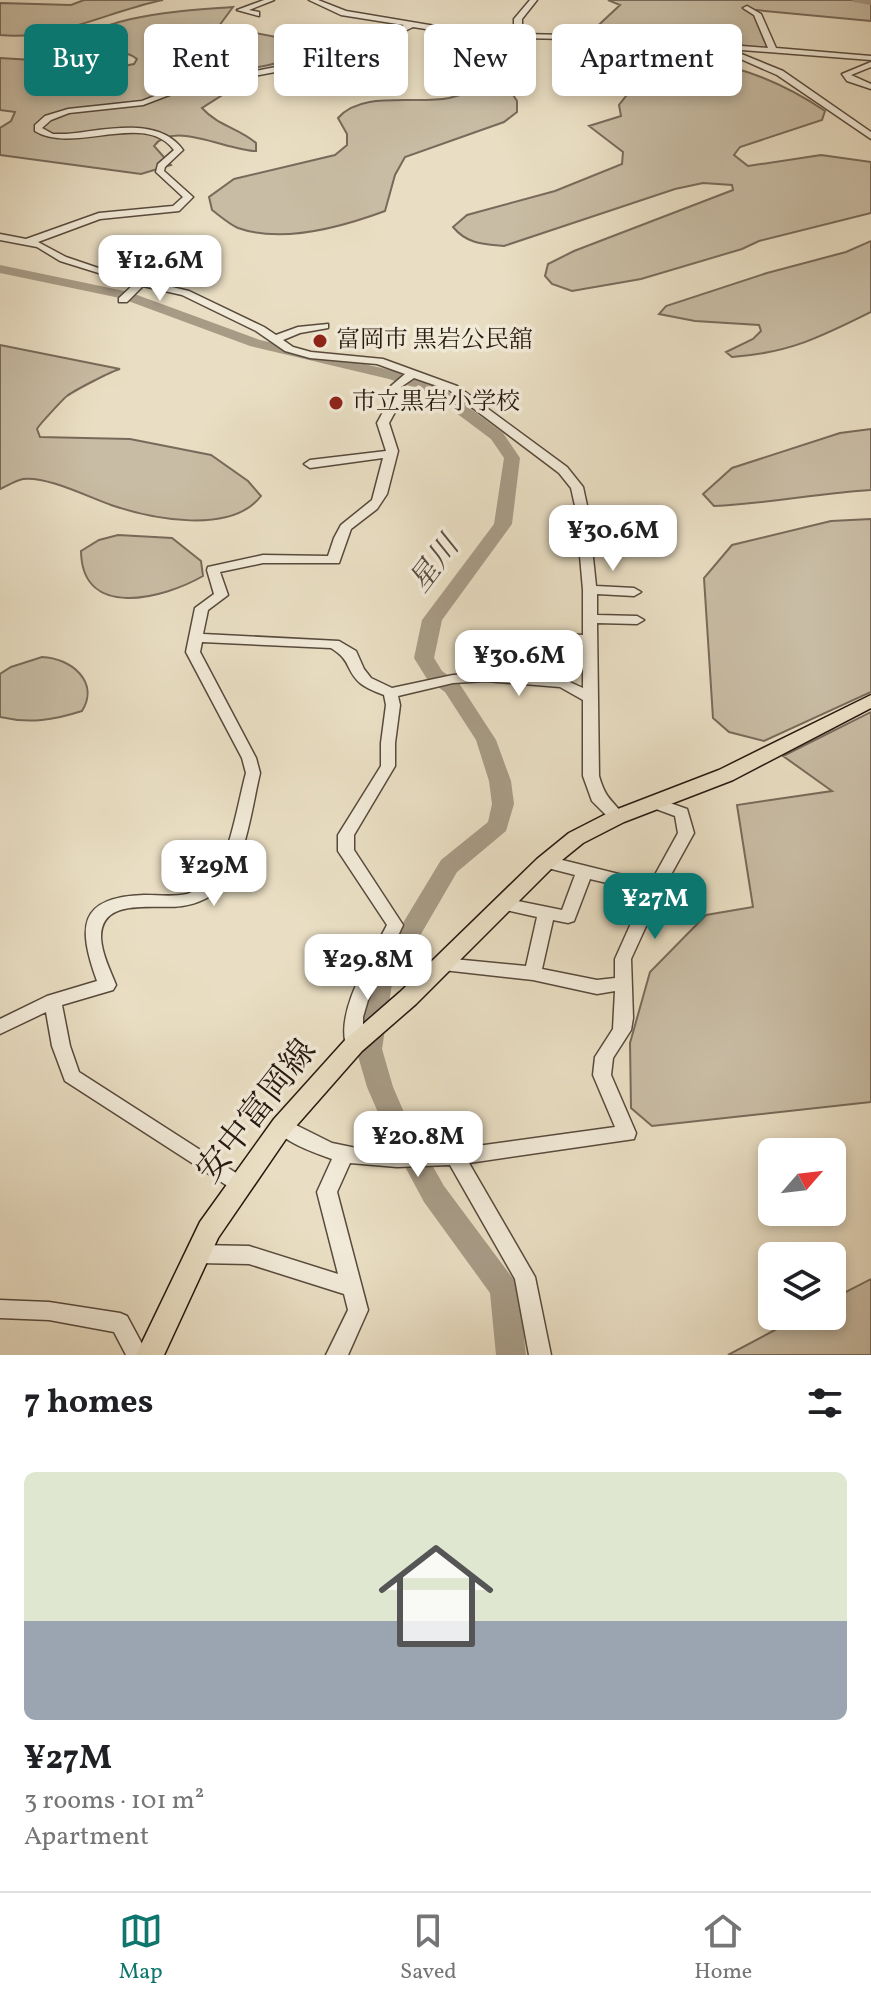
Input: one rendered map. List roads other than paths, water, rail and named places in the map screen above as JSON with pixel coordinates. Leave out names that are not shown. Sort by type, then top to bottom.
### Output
[{"type":"main road","name":"安中富岡線","points":[[150,1355],[209,1230],[282,1126],[356,1043],[408,998],[546,862],[576,838],[617,817],[772,754],[871,701]]},
{"type":"street","points":[[256,14],[241,10],[271,0]]},
{"type":"street","points":[[312,0],[344,13],[424,25]]},
{"type":"street","points":[[518,24],[518,19],[534,0]]},
{"type":"street","points":[[747,8],[757,14],[774,52]]},
{"type":"street","points":[[28,242],[99,216],[176,209],[188,197],[160,172],[161,166],[179,150],[170,139],[150,131],[52,136],[39,131],[38,127],[48,118],[82,109],[143,103],[183,87],[280,69],[331,51],[379,40],[414,23]]},
{"type":"street","points":[[742,50],[871,61]]},
{"type":"street","points":[[742,56],[780,73],[871,136]]},
{"type":"street","points":[[871,61],[846,74],[850,79],[871,87]]},
{"type":"street","points":[[0,237],[28,242],[63,259],[185,293],[260,329],[289,349],[310,355],[365,359],[408,377],[453,388],[563,470],[577,487],[590,590],[588,697],[591,776],[597,797],[617,817]]},
{"type":"street","points":[[127,297],[142,282]]},
{"type":"street","points":[[274,340],[298,330],[324,326]]},
{"type":"street","points":[[0,1027],[53,1001],[107,985],[93,938],[96,920],[107,908],[129,902],[186,900],[220,881],[229,868],[253,773],[249,758],[193,652],[202,608],[221,595],[213,570],[263,559],[334,560],[338,541],[350,522],[372,510],[381,495],[392,451],[383,423],[395,401],[396,386],[408,377]]},
{"type":"street","points":[[310,464],[390,454]]},
{"type":"street","points":[[590,590],[634,592]]},
{"type":"street","points":[[589,619],[637,620]]},
{"type":"street","points":[[195,638],[334,644],[351,654],[357,670],[366,681],[390,693],[453,679],[486,677],[563,683],[588,697]]},
{"type":"street","points":[[568,638],[589,639]]},
{"type":"street","points":[[356,1043],[351,1035],[366,983],[395,925],[346,851],[346,835],[386,774],[393,705],[390,693]]},
{"type":"street","points":[[282,1126],[320,1146],[344,1154],[393,1158],[448,1156],[627,1133],[602,1075],[604,1057],[622,1030],[623,959],[655,889],[686,833],[682,813],[653,802]]},
{"type":"street","points":[[546,862],[655,889]]},
{"type":"street","points":[[503,904],[568,917],[584,872]]},
{"type":"street","points":[[533,973],[546,913]]},
{"type":"street","points":[[443,964],[533,973],[597,987],[624,983]]},
{"type":"street","points":[[53,1001],[61,1046],[71,1076],[240,1186]]},
{"type":"street","points":[[337,1355],[358,1310],[327,1192],[344,1154]]},
{"type":"street","points":[[448,1156],[525,1277],[540,1355]]},
{"type":"street","points":[[198,1254],[249,1255],[353,1288]]},
{"type":"street","points":[[0,1309],[49,1311],[120,1323],[137,1355]]},
{"type":"waterway","points":[[857,0],[871,2]]},
{"type":"waterway","name":"星川","points":[[0,269],[124,295],[255,343],[394,375],[434,389],[497,436],[512,458],[503,524],[432,620],[424,658],[434,675],[452,688],[486,740],[500,781],[503,804],[498,826],[449,866],[380,983],[369,1049],[380,1087],[399,1131],[434,1194],[504,1289],[511,1355]]},
{"type":"place","name":"富岡市 黒岩公民舘","points":[[320,341]]},
{"type":"place","name":"市立黒岩小学校","points":[[336,403]]}]
